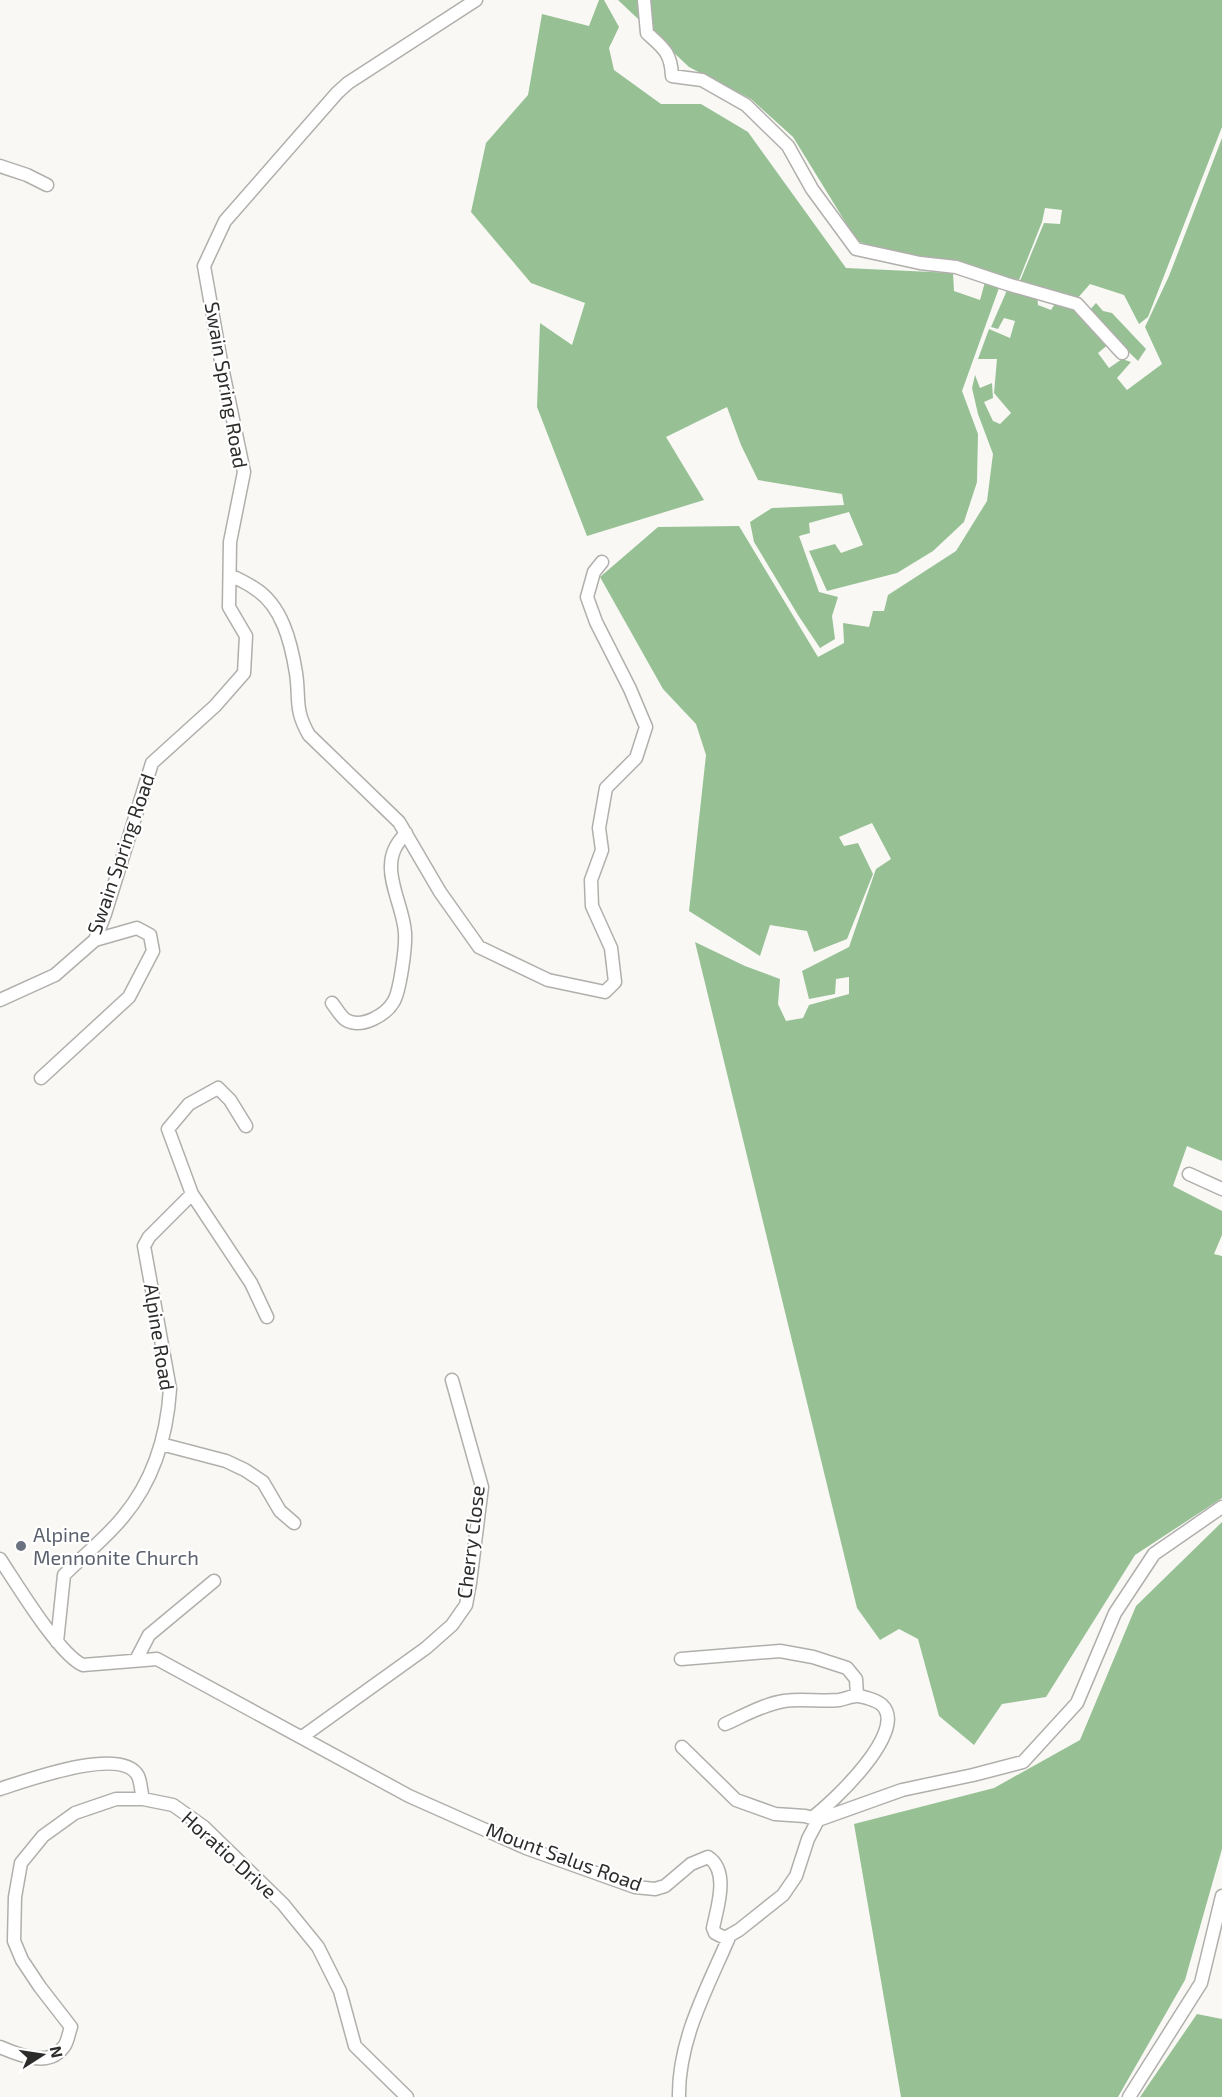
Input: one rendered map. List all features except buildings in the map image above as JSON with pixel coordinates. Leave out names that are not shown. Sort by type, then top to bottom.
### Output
[{"type":"street","name":"Swain Spring Road","points":[[0,1000],[56,975],[95,940],[152,763],[215,706],[244,673],[246,636],[229,607],[230,542],[244,472],[204,266],[225,221],[348,83],[476,0]]},
{"type":"street","points":[[644,0],[647,33],[665,50],[672,61],[672,76],[702,80],[746,105],[788,146],[812,189],[856,249],[920,263],[956,267],[1077,304],[1122,353]]},
{"type":"street","points":[[0,166],[47,185]]},
{"type":"street","points":[[230,575],[256,589],[279,612],[296,674],[297,705],[301,721],[309,735],[399,822],[440,892],[480,947],[548,980],[605,992],[615,982],[611,948],[592,906],[591,880],[602,850],[599,828],[606,788],[636,758],[646,727],[630,689],[596,622],[587,597],[594,572],[602,562]]},
{"type":"street","points":[[332,1002],[345,1020],[357,1023],[382,1014],[394,1002],[401,977],[405,934],[391,866],[395,844],[405,833]]},
{"type":"street","points":[[41,1078],[129,997],[153,951],[150,935],[137,928],[95,940]]},
{"type":"street","points":[[246,1126],[230,1100],[218,1088],[189,1104],[168,1129],[192,1194],[251,1283],[267,1317]]},
{"type":"street","points":[[1189,1174],[1222,1189]]},
{"type":"street","name":"Alpine Road","points":[[57,1642],[64,1575],[122,1518],[143,1489],[158,1457],[168,1413],[170,1389],[144,1246],[149,1237],[192,1194]]},
{"type":"street","name":"Cherry Close","points":[[302,1737],[426,1648],[452,1625],[466,1605],[482,1487],[452,1380]]},
{"type":"street","points":[[161,1444],[226,1461],[245,1470],[263,1482],[280,1511],[294,1523]]},
{"type":"street","points":[[682,1747],[736,1800],[775,1814],[815,1819],[902,1790],[973,1776],[1023,1762],[1077,1703],[1115,1613],[1154,1554],[1222,1507]]},
{"type":"street","name":"Mount Salus Road","points":[[0,1559],[57,1642],[75,1662],[83,1665],[157,1659],[409,1796],[526,1848],[635,1887],[655,1889],[665,1887],[691,1864],[708,1857],[715,1861],[720,1883],[713,1928],[720,1937],[725,1938],[730,1935]]},
{"type":"street","points":[[136,1660],[149,1635],[214,1581]]},
{"type":"street","points":[[681,1659],[780,1651],[847,1668],[856,1679],[857,1696]]},
{"type":"street","points":[[679,2097],[685,2046],[704,1993],[730,1935],[783,1895],[796,1876],[815,1819],[843,1791],[883,1739],[888,1725],[887,1712],[881,1704],[857,1696],[840,1700],[784,1701],[725,1724]]},
{"type":"street","points":[[0,1789],[92,1764],[117,1765],[129,1768],[137,1775],[143,1799]]},
{"type":"street","name":"Horatio Drive","points":[[0,2047],[28,2058],[49,2058],[64,2046],[71,2027],[22,1960],[14,1941],[15,1897],[21,1863],[43,1836],[75,1813],[116,1799],[143,1799],[173,1805],[204,1827],[283,1904],[318,1947],[340,1991],[355,2046],[407,2097]]},
{"type":"street","points":[[1129,2097],[1201,1983],[1222,1896]]},
{"type":"green space","points":[[599,0],[604,0],[619,27],[609,48],[614,70],[661,104],[701,104],[748,132],[846,268],[953,273],[954,291],[980,300],[985,282],[999,288],[962,391],[978,434],[977,482],[964,522],[933,551],[897,573],[827,591],[809,551],[835,544],[841,553],[863,545],[849,512],[809,523],[810,533],[799,536],[819,592],[838,597],[832,616],[835,639],[820,648],[754,542],[750,522],[772,508],[844,505],[842,494],[758,480],[741,445],[727,407],[666,437],[704,500],[587,536],[537,407],[540,323],[572,345],[585,303],[531,283],[471,212],[486,143],[528,95],[542,14],[589,26]]},
{"type":"green space","points":[[618,0],[1222,0],[1222,127],[1148,317],[1139,324],[1124,295],[1090,284],[1076,300],[1067,295],[1020,281],[1044,223],[1060,224],[1062,210],[1045,208],[1042,222],[1019,280],[890,253],[857,241],[793,137],[751,99],[689,67]]},
{"type":"green space","points":[[1222,138],[1222,1161],[1187,1146],[1173,1186],[1222,1211],[1222,1235],[1214,1254],[1222,1256],[1222,1498],[1135,1555],[1046,1697],[1002,1704],[974,1745],[939,1716],[918,1639],[899,1629],[880,1640],[857,1608],[695,942],[745,966],[780,979],[778,1004],[786,1021],[803,1018],[809,1005],[849,994],[849,977],[836,979],[835,994],[809,999],[802,971],[849,947],[876,869],[891,859],[872,823],[839,837],[844,846],[858,843],[873,874],[847,939],[814,952],[807,931],[770,925],[760,956],[689,911],[706,755],[696,724],[663,689],[600,577],[658,527],[739,526],[818,657],[844,643],[843,623],[869,627],[873,611],[884,611],[888,595],[956,551],[987,501],[993,454],[978,414],[972,388],[975,375],[980,388],[992,383],[993,398],[984,402],[993,421],[1000,424],[1011,413],[994,393],[997,359],[978,359],[989,329],[1010,338],[1015,321],[1004,318],[998,329],[991,327],[1008,288],[1037,295],[1038,305],[1051,310],[1056,302],[1074,309],[1110,343],[1098,353],[1109,368],[1122,359],[1131,362],[1117,378],[1127,390],[1162,364],[1145,327],[1169,276]]},
{"type":"green space","points":[[1096,303],[1103,311],[1112,313],[1146,349],[1138,361],[1088,312]]},
{"type":"green space","points":[[1222,1522],[1222,1849],[1185,1980],[1118,2097],[901,2097],[854,1824],[994,1788],[1080,1740],[1136,1606]]},
{"type":"green space","points":[[1197,2014],[1222,2019],[1222,2097],[1140,2097]]},
{"type":"place","name":"Alpine Mennonite Church","points":[[21,1546]]}]
